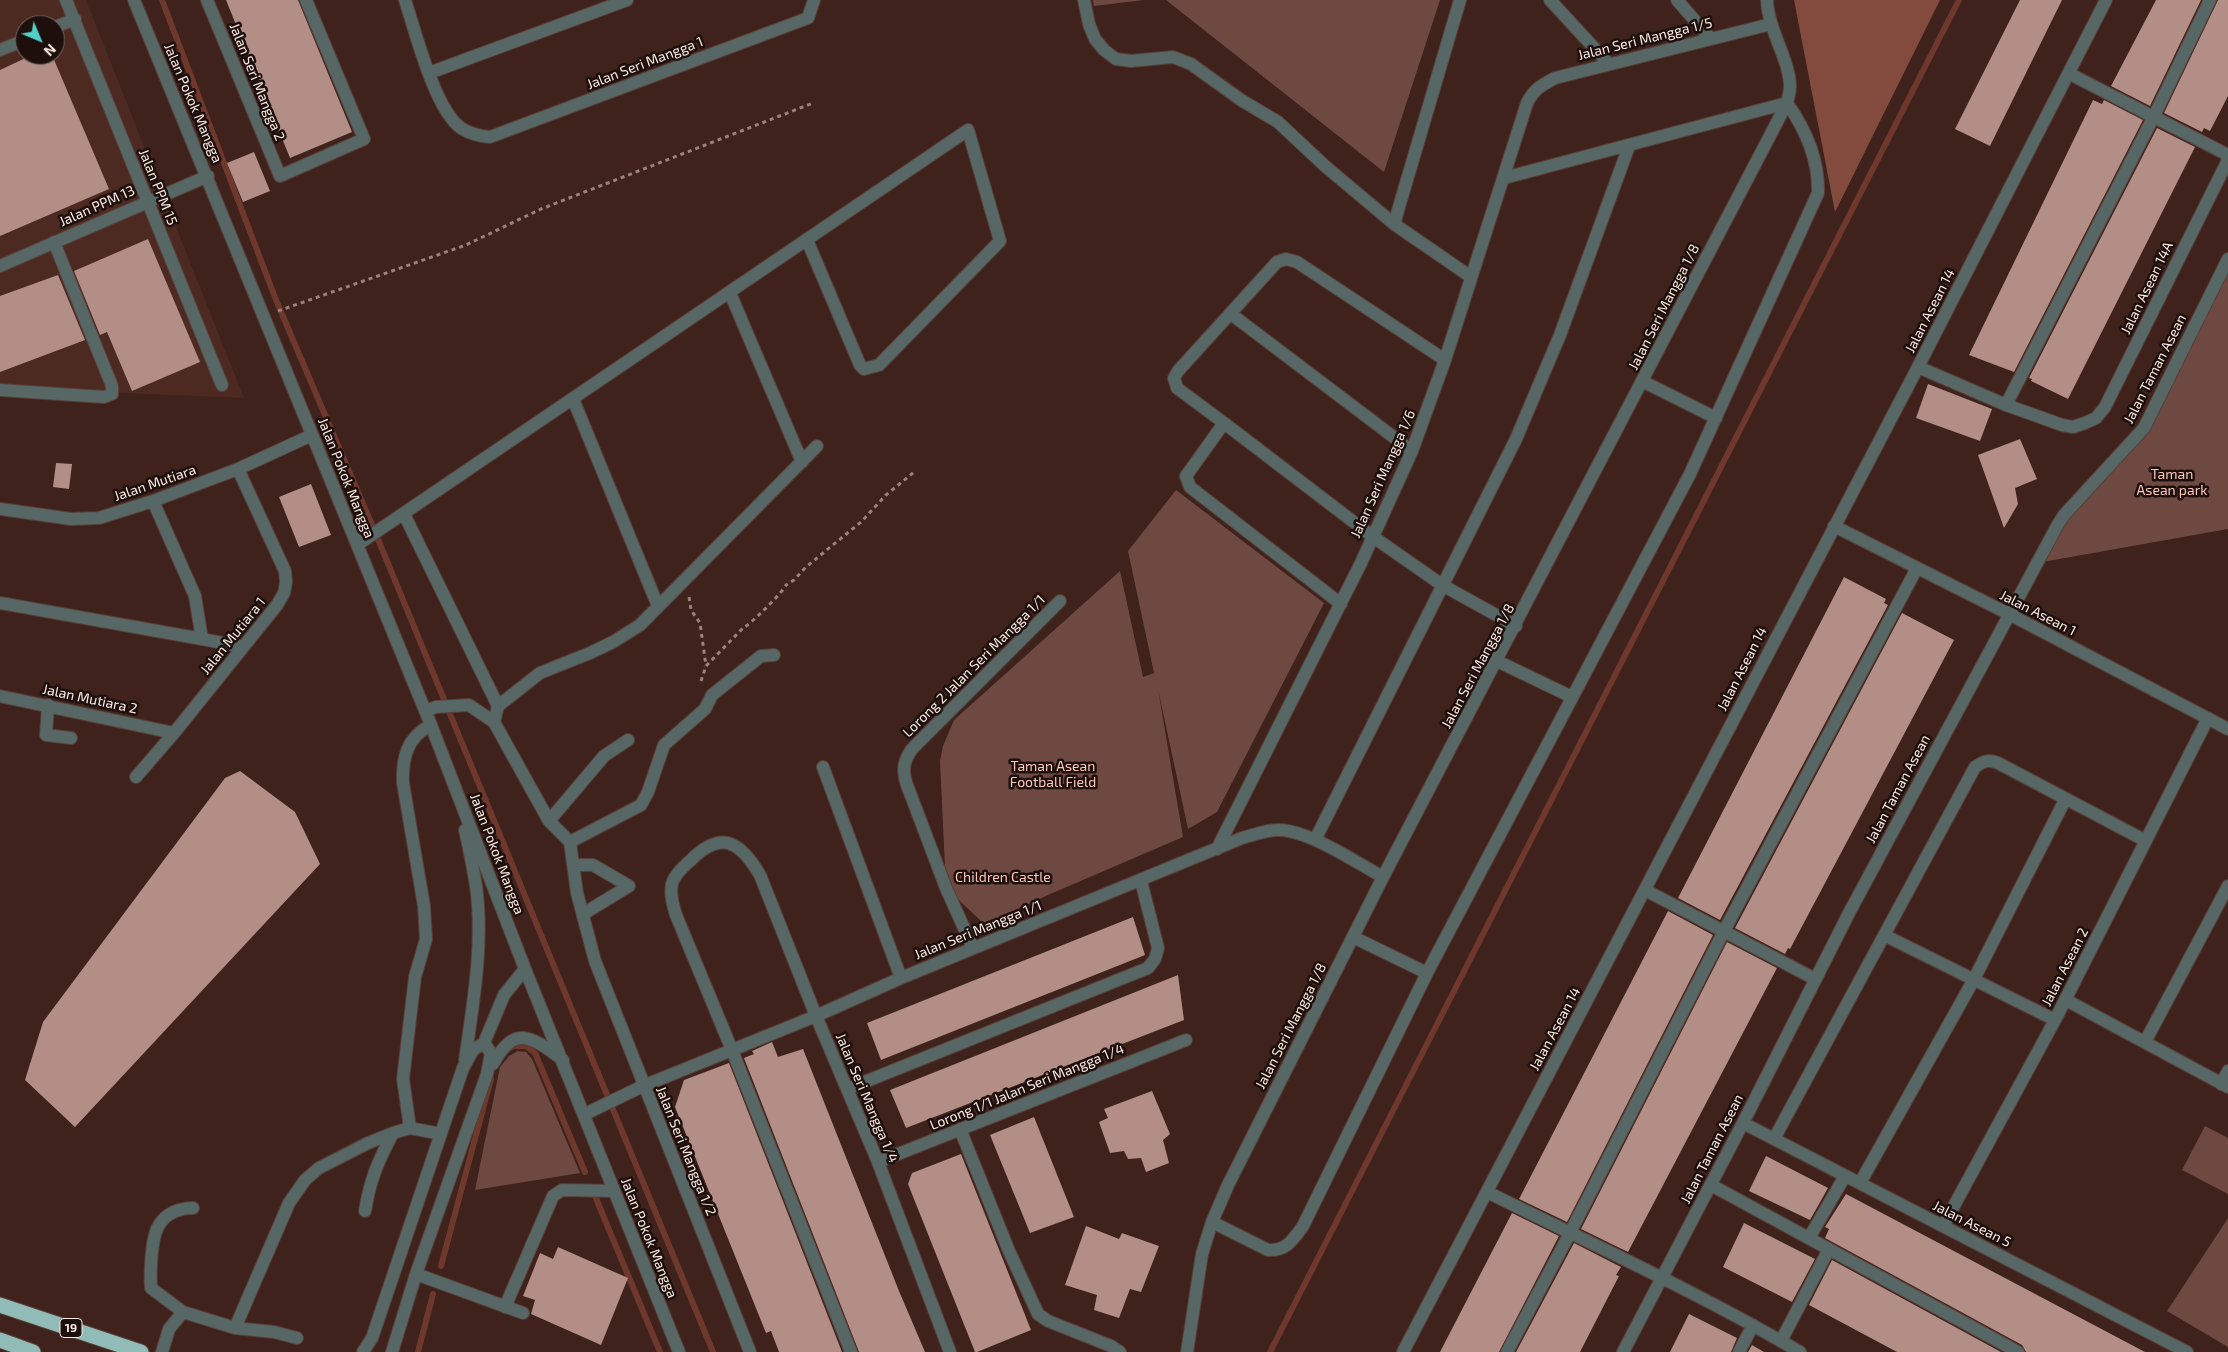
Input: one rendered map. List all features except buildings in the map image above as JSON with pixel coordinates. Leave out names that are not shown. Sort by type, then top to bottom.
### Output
[{"type":"highway","name":"19","points":[[0,1305],[142,1352]]},
{"type":"highway","points":[[0,1340],[33,1352]]},
{"type":"street","name":"Jalan PPM 15","points":[[66,0],[222,385]]},
{"type":"street","name":"Jalan Pokok Mangga","points":[[134,0],[208,176],[357,545],[431,709],[431,725],[459,798],[525,969],[585,1114],[679,1352]]},
{"type":"street","name":"Jalan Seri Mangga 2","points":[[207,0],[280,176],[364,139],[306,0]]},
{"type":"street","points":[[405,0],[429,73],[627,0]]},
{"type":"street","name":"Jalan Seri Mangga 1","points":[[429,73],[448,114],[460,127],[474,135],[490,137],[808,18],[814,0]]},
{"type":"street","points":[[1084,0],[1095,39],[1104,50],[1116,58],[1131,61],[1172,57],[1191,64],[1241,100],[1278,122],[1325,166],[1394,224],[1471,277]]},
{"type":"street","points":[[1394,224],[1460,0]]},
{"type":"street","points":[[1550,0],[1608,63]]},
{"type":"street","points":[[1677,0],[1710,38]]},
{"type":"street","name":"Jalan Seri Mangga 1/8","points":[[1187,1352],[1202,1254],[1212,1222],[1232,1176],[1384,877],[1787,103],[1790,87],[1771,24],[1767,0]]},
{"type":"street","name":"Jalan Asean 14","points":[[1403,1352],[1918,367],[2070,74],[2106,0]]},
{"type":"street","points":[[1918,367],[2006,405],[2154,116],[2210,0]]},
{"type":"street","points":[[65,23],[75,19]]},
{"type":"street","name":"Jalan Seri Mangga 1/5","points":[[1532,93],[1539,86],[1555,78],[1608,63],[1771,24]]},
{"type":"street","points":[[0,50],[15,44]]},
{"type":"street","points":[[2070,74],[2228,155]]},
{"type":"street","name":"Jalan Seri Mangga 1/6","points":[[1217,849],[1341,604],[1412,451],[1445,360],[1532,93]]},
{"type":"street","points":[[1212,1222],[1268,1250],[1276,1250],[1286,1246],[1302,1226],[1427,973],[1690,474],[1818,193],[1812,149],[1805,130],[1787,103],[1504,178]]},
{"type":"street","points":[[357,545],[968,130],[1000,241],[878,365],[864,369],[860,365],[807,240]]},
{"type":"street","points":[[1315,840],[1516,439],[1540,385],[1630,146]]},
{"type":"street","name":"Jalan Asean 14A","points":[[2006,405],[2062,425],[2073,427],[2096,418],[2105,407],[2228,160]]},
{"type":"street","name":"Jalan PPM 13","points":[[0,266],[148,200],[208,176]]},
{"type":"street","points":[[0,390],[104,397],[112,394],[112,386],[54,242]]},
{"type":"street","points":[[1445,360],[1297,262],[1286,259],[1277,262],[1178,371],[1174,378],[1177,388],[1372,536],[1442,586],[1516,626]]},
{"type":"street","name":"Jalan Taman Asean","points":[[1623,1352],[1743,1123],[1815,979],[2009,614],[2064,515],[2144,428],[2228,259]]},
{"type":"street","points":[[730,293],[802,462]]},
{"type":"street","points":[[1231,314],[1412,451]]},
{"type":"street","points":[[1642,381],[1716,418]]},
{"type":"street","points":[[573,399],[658,606]]},
{"type":"street","points":[[1224,423],[1186,476],[1190,487],[1341,604]]},
{"type":"street","name":"Jalan Mutiara","points":[[0,509],[85,520],[100,518],[153,501],[238,469],[312,435]]},
{"type":"street","points":[[494,722],[498,706],[540,673],[590,653],[620,638],[640,625],[817,446]]},
{"type":"street","name":"Jalan Mutiara 1","points":[[136,776],[174,733],[244,647],[277,605],[284,593],[285,571],[238,469]]},
{"type":"street","points":[[153,501],[195,596],[202,639]]},
{"type":"street","points":[[404,514],[498,706]]},
{"type":"street","name":"Jalan Asean 1","points":[[1834,526],[2009,614],[2228,729]]},
{"type":"street","points":[[1507,1352],[1724,932],[1917,568]]},
{"type":"street","name":"Lorong 2 Jalan Seri Mangga 1/1","points":[[973,948],[946,888],[907,785],[903,772],[904,759],[1060,601]]},
{"type":"street","points":[[0,603],[244,647]]},
{"type":"street","points":[[431,709],[469,705],[494,722],[549,820],[570,842],[641,805],[648,792],[664,745],[705,709],[712,695],[761,656],[774,655]]},
{"type":"street","points":[[1497,661],[1572,697]]},
{"type":"street","name":"Jalan Mutiara 2","points":[[0,696],[174,733]]},
{"type":"street","points":[[48,705],[46,735],[71,738]]},
{"type":"street","name":"Jalan Asean 2","points":[[1943,1226],[2066,1000],[2208,718]]},
{"type":"street","points":[[410,1128],[403,1079],[415,977],[426,939],[424,906],[402,769],[405,752],[410,742],[421,730],[431,725]]},
{"type":"street","points":[[549,820],[604,756],[628,740]]},
{"type":"street","points":[[1774,1139],[1975,767],[1984,761],[1990,760],[1998,763],[2146,841]]},
{"type":"street","points":[[823,767],[901,978]]},
{"type":"street","points":[[459,798],[476,887],[478,943],[473,1006],[464,1068]]},
{"type":"street","points":[[1860,1183],[1973,981],[2065,800]]},
{"type":"street","name":"Jalan Seri Mangga 1/1","points":[[585,1114],[643,1086],[816,1016],[901,978],[1242,838],[1280,830],[1296,833],[1315,840],[1384,877]]},
{"type":"street","name":"Jalan Seri Mangga 1/2","points":[[570,842],[576,894],[595,961],[750,1352]]},
{"type":"street","name":"Jalan Seri Mangga 1/4","points":[[732,1050],[676,915],[671,898],[672,882],[682,868],[703,848],[717,842],[736,845],[750,858],[760,875],[816,1016],[878,1162],[950,1352]]},
{"type":"street","points":[[573,865],[594,865],[629,886],[583,914]]},
{"type":"street","points":[[847,1089],[1148,968],[1155,959],[1158,948],[1141,881]]},
{"type":"street","points":[[2145,1042],[2228,886]]},
{"type":"street","points":[[1645,890],[1815,979]]},
{"type":"street","points":[[1884,935],[1973,981],[2055,1020]]},
{"type":"street","points":[[1353,937],[1427,973]]},
{"type":"street","points":[[363,1352],[372,1338],[464,1068],[473,1050],[484,1043],[504,995],[525,969]]},
{"type":"street","points":[[2066,1000],[2225,1086],[2228,1072]]},
{"type":"street","points":[[487,1074],[500,1051],[509,1041],[520,1037],[544,1046],[563,1060]]},
{"type":"street","name":"Lorong 1/1 Jalan Seri Mangga 1/4","points":[[878,1162],[1186,1040]]},
{"type":"street","points":[[392,1352],[416,1274],[487,1074],[491,1053],[484,1043]]},
{"type":"street","points":[[732,1050],[851,1352]]},
{"type":"street","name":"Jalan Asean 5","points":[[1743,1123],[2187,1352]]},
{"type":"street","points":[[235,1328],[289,1203],[305,1180],[318,1168],[368,1143],[393,1133],[410,1128],[441,1134]]},
{"type":"street","points":[[960,1130],[1009,1251],[1038,1314],[1048,1321],[1111,1346],[1120,1352]]},
{"type":"street","points":[[365,1211],[376,1166],[393,1133]]},
{"type":"street","points":[[1809,1238],[1845,1176]]},
{"type":"street","points":[[1711,1185],[2018,1352]]},
{"type":"street","points":[[505,1307],[553,1196],[562,1190],[614,1191]]},
{"type":"street","points":[[1487,1192],[1753,1325],[1800,1352]]},
{"type":"street","points":[[193,1208],[183,1208],[173,1212],[158,1225],[149,1266],[151,1288],[183,1312],[235,1328],[274,1332],[297,1338]]},
{"type":"street","points":[[1781,1341],[1829,1249]]},
{"type":"street","points":[[416,1274],[523,1313]]},
{"type":"street","points":[[162,1352],[169,1329],[183,1312]]},
{"type":"street","points":[[1739,1352],[1753,1325]]},
{"type":"path","points":[[288,307],[466,245],[541,209],[813,103]]},
{"type":"path","points":[[706,666],[743,628],[750,625],[770,602],[784,591],[786,584],[794,580],[806,567],[861,522],[886,495],[913,473]]},
{"type":"path","points":[[686,578],[691,610],[700,623],[706,666],[703,679],[699,684],[705,709]]},
{"type":"shaded area","points":[[0,0],[86,0],[244,398],[0,388]]},
{"type":"shaded area","points":[[1794,0],[1940,0],[1835,212]]},
{"type":"green space","points":[[1093,0],[1144,0],[1094,6]]},
{"type":"green space","points":[[1166,0],[1440,0],[1384,172]]},
{"type":"green space","name":"Taman Asean park","points":[[2228,256],[2228,529],[2037,563],[2064,515],[2136,437]]},
{"type":"green space","points":[[1176,490],[1324,603],[1217,812],[1188,829],[1158,689],[1183,837],[981,926],[980,920],[946,888],[940,761],[943,746],[954,720],[1120,571],[1143,677],[1154,673],[1128,551]]},
{"type":"green space","points":[[518,1051],[526,1052],[532,1059],[580,1173],[475,1190],[500,1067],[509,1056]]},
{"type":"green space","points":[[2205,1126],[2228,1138],[2228,1194],[2182,1170]]},
{"type":"green space","points":[[2228,1218],[2228,1347],[2167,1311]]},
{"type":"waterway","points":[[162,0],[276,300],[375,532],[713,1352]]},
{"type":"waterway","points":[[1270,1352],[1959,0]]},
{"type":"waterway","points":[[510,1048],[513,1046],[526,1046],[535,1053],[585,1172]]},
{"type":"waterway","points":[[441,1266],[491,1079]]},
{"type":"waterway","points":[[595,1196],[660,1352]]},
{"type":"waterway","points":[[418,1352],[433,1294]]},
{"type":"park label","name":"Taman Asean Football Field","points":[[1053,774]]},
{"type":"park label","name":"Children Castle","points":[[1003,877]]}]
